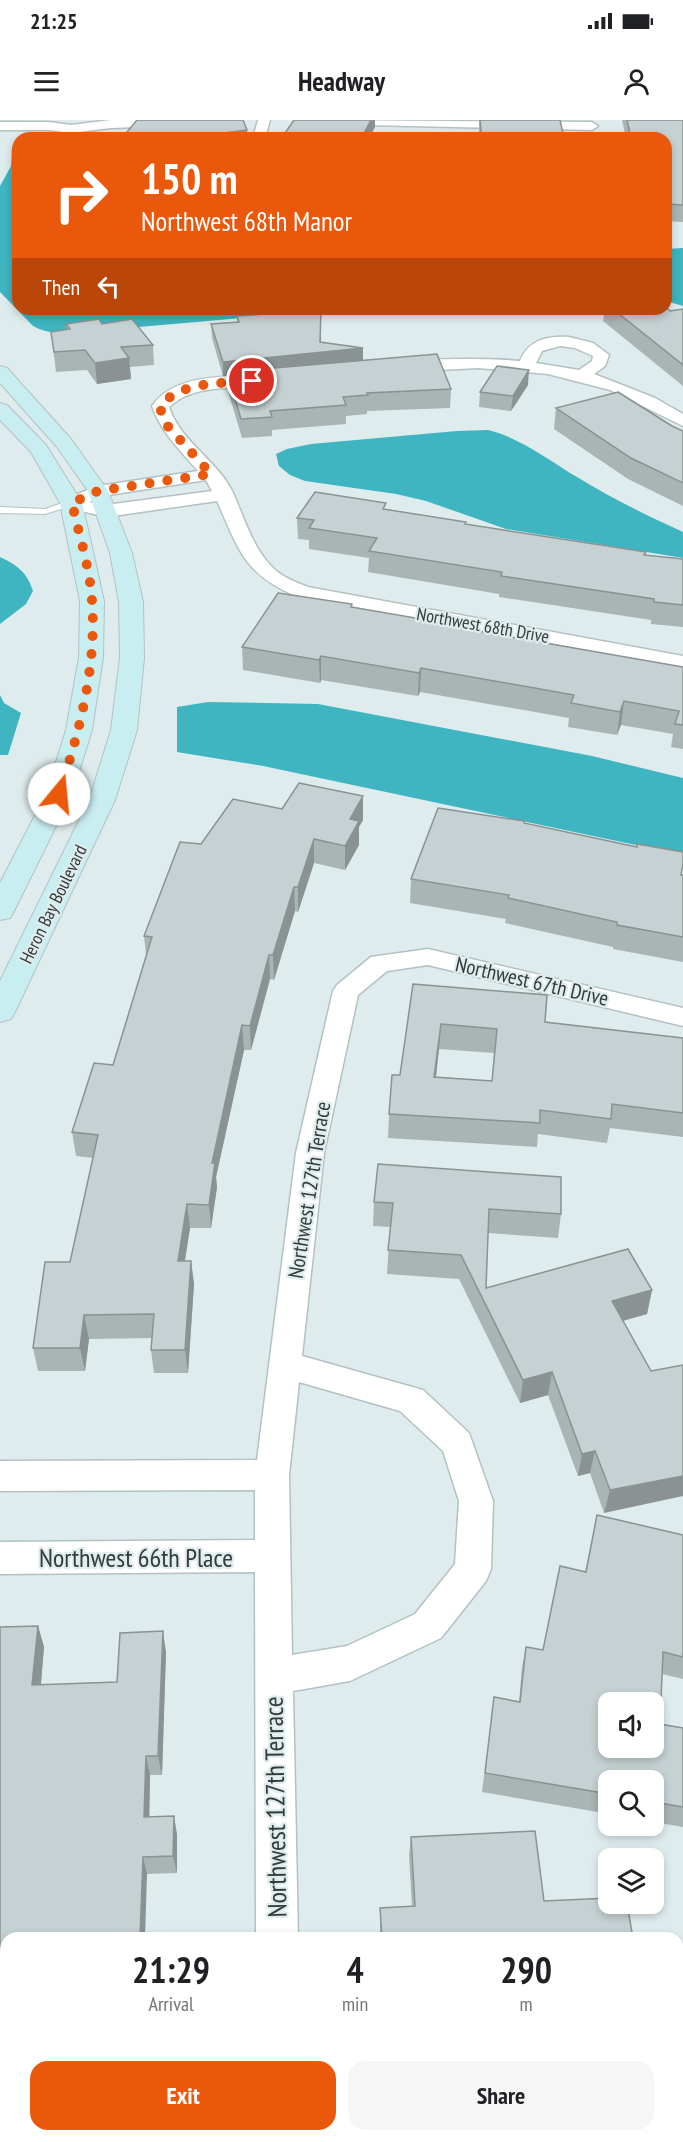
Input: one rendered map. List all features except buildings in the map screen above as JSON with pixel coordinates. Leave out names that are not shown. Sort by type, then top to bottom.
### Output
[{"type":"street","points":[[0,126],[49,126],[71,129],[98,123],[218,120]]},
{"type":"street","points":[[322,120],[592,128]]},
{"type":"street","points":[[526,365],[533,350],[543,344],[576,344],[594,349],[601,355],[598,363],[583,375]]},
{"type":"street","points":[[390,369],[460,363],[526,365],[555,370],[583,375],[629,390],[683,421]]},
{"type":"street","name":"Heron Bay Boulevard","points":[[0,372],[64,443],[102,501],[121,553],[131,602],[132,658],[124,730],[107,784],[67,876],[0,1012]]},
{"type":"street","name":"Northwest 68th Drive","points":[[277,379],[184,389],[169,396],[160,406],[163,421],[211,474],[225,495],[242,540],[264,570],[284,584],[303,592],[683,662]]},
{"type":"street","points":[[0,409],[39,449],[72,503],[92,602],[91,657],[79,730],[54,805],[0,911]]},
{"type":"street","points":[[102,501],[211,474]]},
{"type":"street","points":[[72,503],[225,495]]},
{"type":"street","name":"Northwest 67th Drive","points":[[380,963],[428,957],[683,1017]]},
{"type":"street","name":"Northwest 127th Terrace","points":[[277,1932],[272,1475],[310,1153],[346,991],[380,963]]},
{"type":"street","name":"Northwest 127th Terrace","points":[[274,1676],[350,1663],[428,1626],[473,1569],[476,1501],[457,1443],[411,1400],[284,1364]]},
{"type":"street","points":[[0,1476],[272,1475]]},
{"type":"street","name":"Northwest 66th Place","points":[[0,1558],[273,1556]]},
{"type":"lane","points":[[0,510],[40,513],[60,510],[72,503]]},
{"type":"water","points":[[12,147],[12,304],[0,292],[0,186],[11,166]]},
{"type":"water","points":[[683,248],[683,306],[672,303],[672,249]]},
{"type":"water","points":[[22,315],[275,315],[71,333],[56,333],[33,326]]},
{"type":"water","points":[[488,430],[512,438],[603,492],[683,532],[683,558],[506,529],[426,501],[396,494],[305,481],[290,475],[279,466],[276,454],[311,444]]},
{"type":"water","points":[[0,557],[21,570],[33,591],[26,604],[0,624]]},
{"type":"water","points":[[0,695],[4,703],[21,713],[8,755],[0,755]]},
{"type":"water","points":[[208,702],[318,704],[592,756],[683,778],[683,855],[263,766],[177,752],[177,707]]},
{"type":"route","points":[[59,794],[79,730],[91,657],[92,602],[84,553],[72,503],[98,491],[211,474],[163,421],[160,406],[169,396],[184,389],[252,381]]}]
